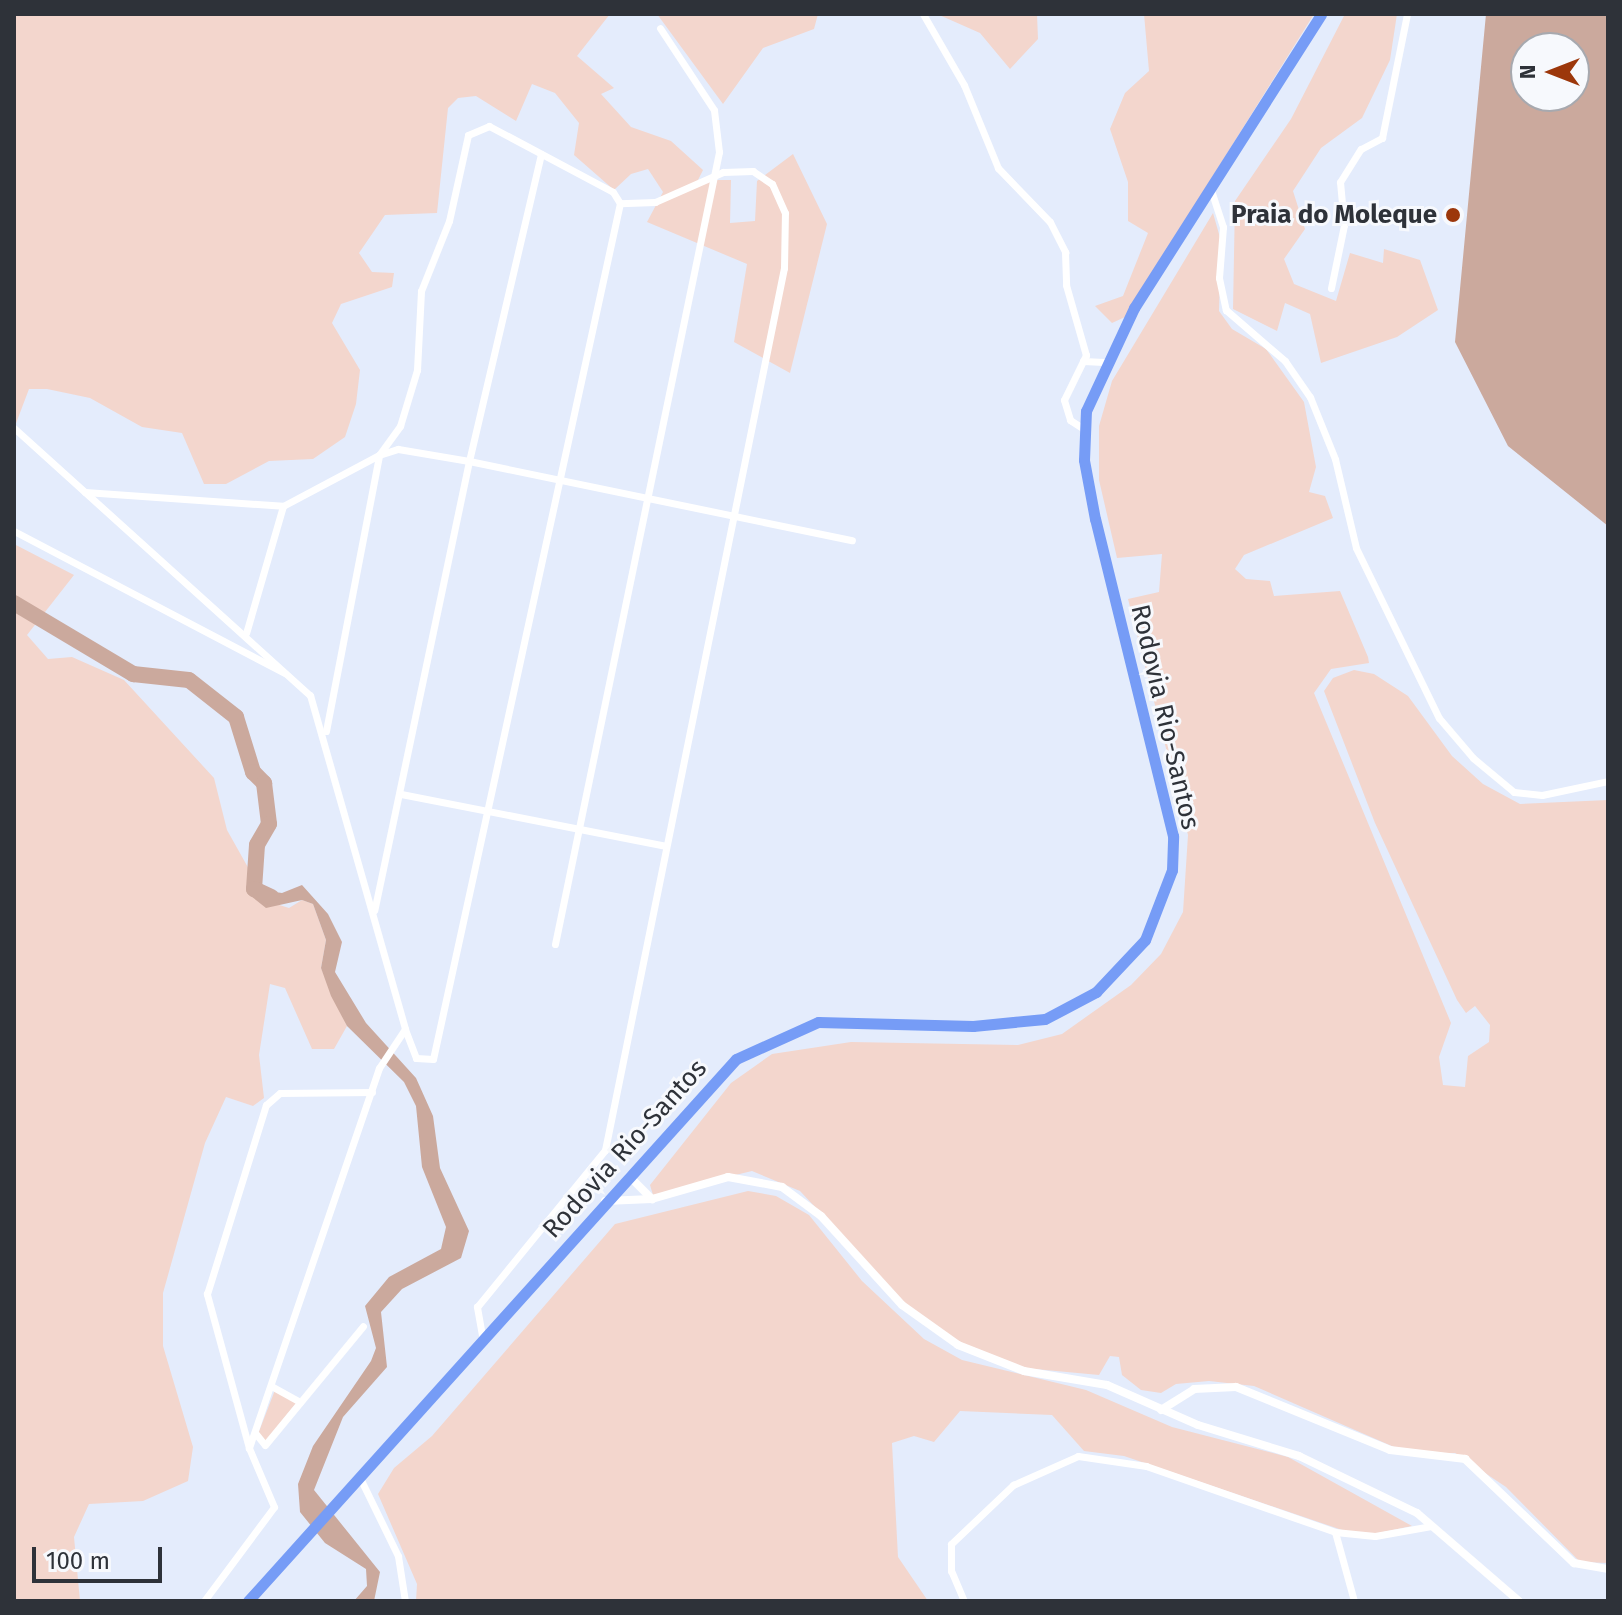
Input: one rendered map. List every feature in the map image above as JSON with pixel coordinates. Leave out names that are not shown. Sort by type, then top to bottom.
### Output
[{"type":"highway","name":"Rodovia Rio-Santos","points":[[248,1601],[483,1341],[702,1090],[759,1045],[818,1022],[973,1026],[1045,1019],[1096,992],[1145,940],[1172,870],[1173,836],[1095,519],[1084,429],[1104,362],[1321,14]]},
{"type":"street","points":[[923,14],[964,85],[998,168],[1057,233],[1085,343],[1083,361],[1064,400],[1070,420],[1084,429]]},
{"type":"street","points":[[1331,288],[1344,225],[1340,182],[1361,149],[1382,138],[1407,14]]},
{"type":"street","points":[[555,944],[709,178],[719,152],[714,110],[660,28]]},
{"type":"street","points":[[325,733],[379,455],[410,399],[421,291],[449,221],[463,140],[489,126],[605,187],[620,203],[655,202],[737,169],[763,176],[779,196],[787,232],[605,1150],[477,1307],[483,1341]]},
{"type":"street","points":[[373,912],[401,794],[469,461],[541,154]]},
{"type":"street","points":[[1211,190],[1223,227],[1219,278],[1226,310],[1285,361],[1310,397],[1335,459],[1356,548],[1439,718],[1496,782],[1514,792],[1542,795],[1608,781]]},
{"type":"street","points":[[14,428],[297,679],[325,733],[405,1029],[416,1058],[433,1059],[490,813],[557,480],[620,203]]},
{"type":"street","points":[[1083,361],[1104,362]]},
{"type":"street","points":[[83,491],[283,506],[379,455],[398,449],[852,540]]},
{"type":"street","points":[[246,633],[283,506]]},
{"type":"street","points":[[14,531],[297,679]]},
{"type":"street","points":[[401,794],[665,846]]},
{"type":"street","points":[[249,1448],[273,1387],[379,1068],[405,1029]]},
{"type":"street","points":[[204,1601],[274,1507],[249,1448],[207,1294],[266,1105],[280,1093],[372,1092]]},
{"type":"street","points":[[629,1176],[652,1199]]},
{"type":"street","points":[[605,1201],[652,1199],[728,1177],[767,1181],[805,1201],[902,1305],[958,1345],[1024,1371],[1107,1385],[1161,1410],[1299,1456],[1395,1501],[1431,1526],[1519,1601]]},
{"type":"street","points":[[256,1434],[265,1445],[363,1326]]},
{"type":"street","points":[[273,1387],[300,1402]]},
{"type":"street","points":[[1161,1410],[1194,1389],[1236,1387],[1390,1450],[1465,1459],[1574,1563],[1608,1569]]},
{"type":"street","points":[[964,1601],[951,1571],[951,1544],[1013,1485],[1078,1456],[1146,1466],[1335,1532],[1375,1536],[1431,1526]]},
{"type":"street","points":[[360,1478],[398,1556],[405,1601]]},
{"type":"street","points":[[1335,1532],[1354,1601]]},
{"type":"shaded area","points":[[14,14],[610,14],[577,56],[614,88],[601,94],[631,127],[671,141],[703,170],[698,180],[731,180],[730,223],[755,221],[757,181],[793,154],[827,224],[790,373],[734,342],[747,264],[647,222],[663,192],[648,169],[631,174],[614,190],[574,155],[579,123],[555,93],[532,84],[516,121],[476,96],[458,98],[448,108],[437,213],[385,215],[359,253],[372,272],[394,273],[392,287],[341,304],[332,323],[360,370],[356,404],[345,437],[313,459],[269,461],[226,484],[204,484],[182,433],[142,427],[90,398],[47,389],[29,389],[15,426]]},
{"type":"shaded area","points":[[657,14],[818,14],[814,29],[763,48],[723,104]]},
{"type":"shaded area","points":[[937,14],[1037,14],[1038,39],[1010,69],[980,33]]},
{"type":"shaded area","points":[[1144,14],[1314,14],[1125,317],[1112,323],[1095,306],[1123,296],[1148,233],[1128,221],[1128,182],[1110,129],[1125,93],[1149,71]]},
{"type":"shaded area","points":[[1345,14],[1397,14],[1390,60],[1362,118],[1321,148],[1293,191],[1305,229],[1284,259],[1294,284],[1336,301],[1350,253],[1383,263],[1384,249],[1420,260],[1438,310],[1397,337],[1321,363],[1310,314],[1285,303],[1277,331],[1233,309],[1235,201],[1291,119]]},
{"type":"shaded area","points":[[1486,14],[1608,14],[1608,526],[1508,446],[1455,342]]},
{"type":"shaded area","points":[[1213,213],[1221,241],[1219,311],[1232,329],[1266,349],[1304,402],[1316,467],[1309,492],[1325,496],[1333,518],[1244,555],[1235,569],[1246,579],[1270,581],[1274,596],[1340,591],[1368,657],[1369,663],[1331,669],[1314,693],[1451,1023],[1439,1057],[1443,1085],[1465,1087],[1468,1056],[1489,1042],[1490,1025],[1475,1006],[1466,1013],[1457,1000],[1375,823],[1324,691],[1333,678],[1354,670],[1374,674],[1408,696],[1452,756],[1483,784],[1520,804],[1608,800],[1608,1563],[1580,1562],[1506,1487],[1455,1453],[1410,1454],[1254,1386],[1209,1381],[1176,1384],[1161,1393],[1141,1390],[1122,1375],[1119,1357],[1110,1356],[1099,1375],[1024,1368],[968,1347],[917,1316],[800,1191],[752,1171],[653,1195],[650,1185],[731,1083],[772,1054],[851,1042],[1018,1045],[1062,1034],[1131,985],[1161,954],[1183,912],[1188,835],[1128,599],[1159,592],[1162,554],[1117,558],[1099,480],[1099,426],[1112,381]]},
{"type":"shaded area","points":[[14,544],[74,575],[27,635],[48,659],[72,657],[124,680],[214,778],[227,830],[250,871],[251,896],[289,908],[302,900],[313,904],[326,940],[321,968],[347,1026],[334,1049],[312,1049],[285,988],[270,984],[259,1055],[264,1098],[253,1106],[226,1097],[205,1143],[163,1293],[163,1346],[193,1447],[188,1481],[143,1501],[89,1504],[74,1537],[80,1601],[14,1601]]},
{"type":"shaded area","points":[[302,885],[328,914],[342,942],[335,972],[366,1023],[416,1078],[433,1116],[440,1168],[469,1231],[461,1258],[402,1289],[381,1312],[387,1367],[343,1417],[314,1490],[380,1572],[374,1601],[354,1601],[367,1586],[366,1569],[325,1543],[300,1512],[298,1484],[313,1446],[371,1361],[376,1348],[365,1306],[389,1277],[441,1249],[446,1227],[422,1167],[416,1106],[404,1082],[347,1026],[331,996],[321,968],[326,940],[313,904],[302,900],[266,908],[251,896],[254,889],[282,893]]},
{"type":"shaded area","points":[[748,1191],[776,1196],[809,1215],[862,1281],[924,1339],[962,1360],[1086,1390],[1172,1427],[1288,1457],[1412,1526],[1369,1535],[1342,1530],[1124,1456],[1084,1451],[1052,1415],[960,1411],[934,1442],[914,1436],[892,1443],[898,1557],[928,1601],[416,1601],[417,1584],[378,1494],[394,1468],[432,1436],[615,1224]]},
{"type":"shaded area","points":[[275,1390],[297,1402],[265,1442],[258,1434]]},
{"type":"waterway","points":[[14,603],[133,674],[189,680],[236,717],[253,772],[264,783],[269,824],[257,845],[254,889],[271,897]]},
{"type":"place","name":"Praia do Moleque","points":[[1453,215]]}]
